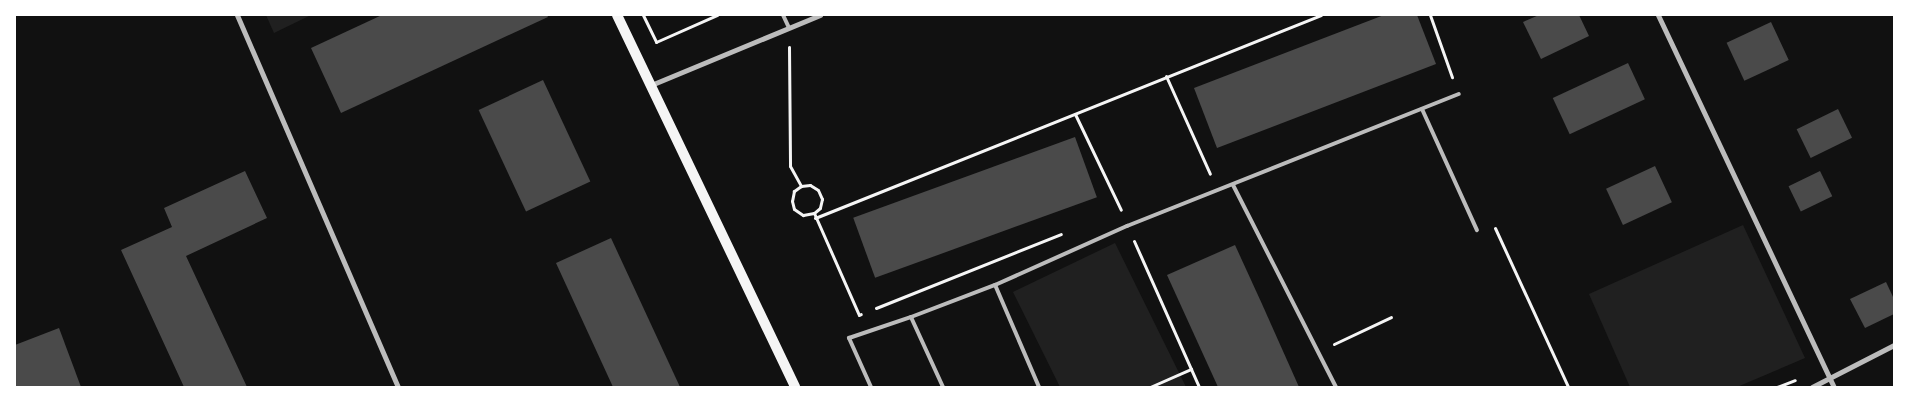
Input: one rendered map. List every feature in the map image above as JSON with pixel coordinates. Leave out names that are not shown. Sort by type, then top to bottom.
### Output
[{"type":"main road","points":[[617,15],[795,387]]},
{"type":"street","points":[[237,15],[398,387]]},
{"type":"street","points":[[651,85],[820,15]]},
{"type":"street","points":[[1658,15],[1834,387]]},
{"type":"street","points":[[1812,387],[1894,345]]},
{"type":"lane","points":[[783,15],[789,28]]},
{"type":"lane","points":[[871,387],[849,338],[995,285],[1127,226],[1459,94]]},
{"type":"lane","points":[[1422,109],[1477,230]]},
{"type":"lane","points":[[1233,185],[1336,387]]},
{"type":"lane","points":[[995,285],[1039,387]]},
{"type":"lane","points":[[911,317],[944,387]]},
{"type":"path","points":[[643,15],[656,42],[717,15]]},
{"type":"path","points":[[815,218],[1321,15]]},
{"type":"path","points":[[1430,15],[1453,76],[1444,80]]},
{"type":"path","points":[[789,28],[790,166],[801,186]]},
{"type":"path","points":[[1075,114],[1121,210],[1199,387]]},
{"type":"path","points":[[1201,178],[1219,170]]},
{"type":"path","points":[[810,185],[818,190],[822,199],[820,208],[814,213],[803,215],[794,209],[792,201],[794,191],[801,186],[810,185]]},
{"type":"path","points":[[1112,214],[1130,206]]},
{"type":"path","points":[[814,213],[859,315],[1066,232]]},
{"type":"path","points":[[1477,230],[1492,222],[1568,387]]},
{"type":"path","points":[[1318,351],[1391,317]]},
{"type":"path","points":[[1150,387],[1191,369]]},
{"type":"shaded area","points":[[266,15],[311,15],[274,33]]},
{"type":"shaded area","points":[[1743,225],[1805,358],[1737,387],[1630,387],[1589,294]]},
{"type":"shaded area","points":[[1115,243],[1186,387],[1060,387],[1013,292]]},
{"type":"building","points":[[382,15],[547,15],[548,17],[341,113],[311,48]]},
{"type":"building","points":[[1384,15],[1417,15],[1436,64],[1217,148],[1194,88]]},
{"type":"building","points":[[1539,15],[1579,15],[1589,36],[1541,59],[1523,22]]},
{"type":"building","points":[[1771,22],[1789,60],[1744,81],[1727,43]]},
{"type":"building","points":[[1628,63],[1645,99],[1570,134],[1553,98]]},
{"type":"building","points":[[543,80],[590,182],[526,212],[479,110]]},
{"type":"building","points":[[1838,109],[1852,138],[1811,158],[1797,129]]},
{"type":"building","points":[[1075,137],[1097,197],[875,278],[853,218]]},
{"type":"building","points":[[1655,166],[1672,202],[1623,225],[1606,189]]},
{"type":"building","points":[[245,171],[267,218],[186,256],[247,387],[184,387],[121,250],[172,227],[164,208]]},
{"type":"building","points":[[1820,171],[1832,196],[1801,212],[1789,186]]},
{"type":"building","points":[[611,238],[680,387],[613,387],[556,263]]},
{"type":"building","points":[[1235,245],[1299,387],[1218,387],[1167,275]]},
{"type":"building","points":[[1886,282],[1894,299],[1894,314],[1865,328],[1850,299]]},
{"type":"building","points":[[59,328],[81,387],[15,387],[15,345]]}]
